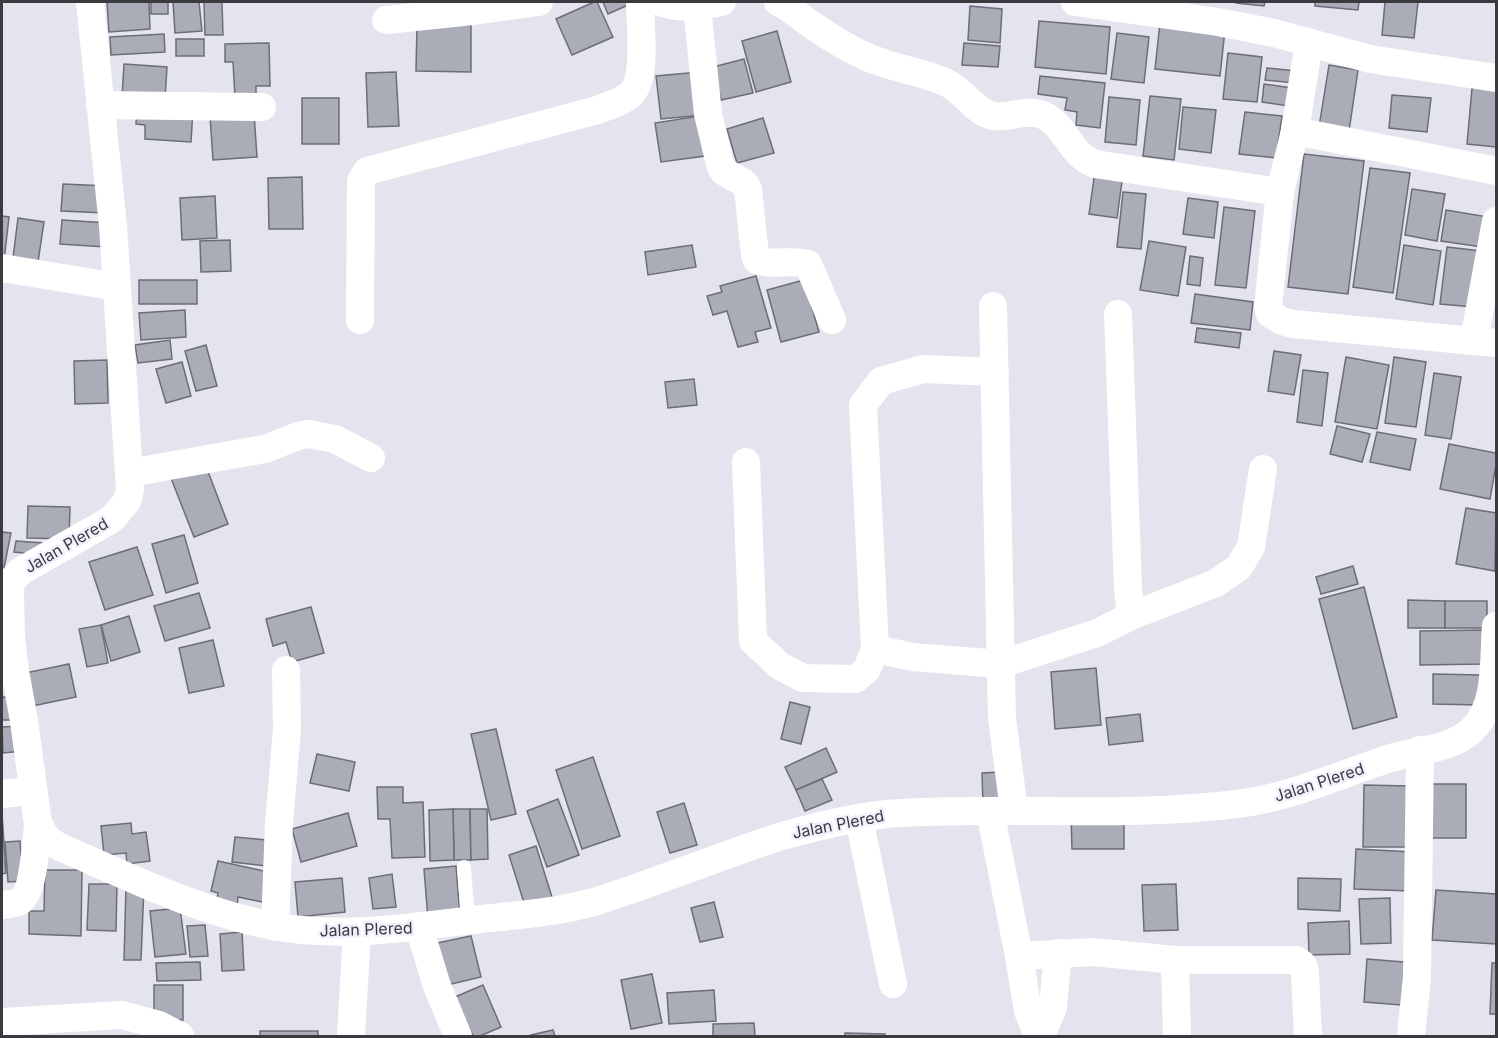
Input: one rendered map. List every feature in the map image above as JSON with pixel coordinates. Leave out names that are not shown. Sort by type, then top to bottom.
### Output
[{"type":"street","name":"Jalan Plered","points":[[90,2],[117,286],[130,490],[127,501],[112,519],[21,571],[11,581],[11,638],[38,824],[48,840],[100,865],[238,918],[275,927],[314,931],[357,931],[419,927],[576,907],[782,836],[859,818],[902,813],[1179,810],[1239,804],[1296,791],[1378,762],[1455,741],[1473,729],[1488,709],[1497,626]]},
{"type":"street","points":[[386,21],[539,2]]},
{"type":"street","points":[[360,320],[361,181],[367,171],[594,111],[632,93],[640,76],[640,2]]},
{"type":"street","points":[[660,2],[669,5],[709,4],[704,89],[714,142],[723,171],[744,183],[748,189],[755,255],[757,260],[764,263],[800,261],[808,264],[832,320]]},
{"type":"street","points":[[778,2],[788,6],[836,41],[863,56],[886,65],[934,76],[956,88],[973,104],[993,116],[1030,112],[1041,114],[1052,120],[1078,154],[1095,164],[1280,192]]},
{"type":"street","points":[[1075,2],[1107,4],[1218,22],[1310,42],[1370,59],[1497,78]]},
{"type":"street","points":[[1310,42],[1295,131],[1280,192],[1268,307],[1270,314],[1293,324],[1485,342],[1497,221]]},
{"type":"street","points":[[100,105],[262,107]]},
{"type":"street","points":[[1295,131],[1497,171]]},
{"type":"street","points":[[2,268],[117,286]]},
{"type":"street","points":[[993,306],[1002,811],[1019,956],[1028,1011],[1040,1036]]},
{"type":"street","points":[[1118,314],[1131,616]]},
{"type":"street","points":[[746,462],[753,641],[780,666],[803,678],[856,679],[867,669],[875,649],[863,405],[881,381],[923,369],[994,372]]},
{"type":"street","points":[[129,473],[265,449],[309,434],[335,439],[371,458]]},
{"type":"street","points":[[875,649],[914,657],[1000,664],[1097,633],[1131,616],[1216,582],[1239,567],[1251,547],[1263,469]]},
{"type":"street","points":[[275,927],[279,822],[287,730],[286,670]]},
{"type":"street","points":[[1411,1036],[1417,977],[1419,750]]},
{"type":"street","points":[[2,795],[33,791]]},
{"type":"street","points":[[859,818],[893,984]]},
{"type":"street","points":[[2,905],[20,901],[26,895],[31,877],[38,824]]},
{"type":"street","points":[[419,927],[437,986],[458,1036]]},
{"type":"street","points":[[351,1036],[357,931]]},
{"type":"street","points":[[1019,956],[1093,952],[1176,960],[1300,962],[1305,972],[1308,1036]]},
{"type":"street","points":[[1040,1036],[1053,1007],[1058,953]]},
{"type":"street","points":[[1176,960],[1177,1036]]},
{"type":"street","points":[[2,1022],[122,1015],[159,1025],[180,1036]]},
{"type":"lane","points":[[464,867],[468,921]]},
{"type":"building","points":[[107,2],[149,2],[150,29],[109,32]]},
{"type":"building","points":[[151,2],[168,2],[168,14],[151,14]]},
{"type":"building","points":[[173,2],[199,2],[202,31],[175,33]]},
{"type":"building","points":[[204,2],[222,2],[223,35],[205,35]]},
{"type":"building","points":[[597,2],[613,37],[572,55],[556,19]]},
{"type":"building","points":[[603,2],[627,2],[628,5],[608,14]]},
{"type":"building","points":[[1236,2],[1265,2],[1264,6]]},
{"type":"building","points":[[1315,2],[1359,2],[1358,10],[1315,6]]},
{"type":"building","points":[[1385,2],[1418,2],[1414,38],[1382,35]]},
{"type":"building","points":[[970,6],[1002,9],[1000,43],[968,40]]},
{"type":"building","points":[[1039,21],[1110,27],[1106,74],[1035,67]]},
{"type":"building","points":[[1160,23],[1225,30],[1220,76],[1155,69]]},
{"type":"building","points":[[417,24],[471,25],[471,72],[416,71]]},
{"type":"building","points":[[777,31],[791,82],[756,92],[742,41]]},
{"type":"building","points":[[1117,33],[1149,37],[1144,83],[1111,79]]},
{"type":"building","points":[[164,34],[165,52],[111,55],[110,37]]},
{"type":"building","points":[[176,39],[204,39],[204,56],[176,56]]},
{"type":"building","points":[[269,43],[270,86],[256,86],[256,97],[235,98],[233,62],[225,62],[225,44]]},
{"type":"building","points":[[964,43],[1000,46],[998,67],[962,65]]},
{"type":"building","points":[[1228,53],[1262,57],[1257,102],[1223,99]]},
{"type":"building","points":[[744,59],[753,93],[721,100],[713,67]]},
{"type":"building","points":[[124,64],[167,67],[165,99],[122,97]]},
{"type":"building","points":[[1329,65],[1358,70],[1349,131],[1319,127]]},
{"type":"building","points":[[1267,68],[1296,71],[1295,83],[1265,80]]},
{"type":"building","points":[[396,72],[399,126],[368,127],[366,73]]},
{"type":"building","points":[[699,72],[704,115],[661,119],[656,76]]},
{"type":"building","points":[[1040,76],[1105,83],[1100,128],[1076,125],[1077,112],[1065,110],[1067,98],[1038,94]]},
{"type":"building","points":[[1264,84],[1292,88],[1289,106],[1262,102]]},
{"type":"building","points":[[1472,88],[1496,90],[1496,147],[1467,144]]},
{"type":"building","points":[[1392,95],[1431,98],[1427,132],[1389,128]]},
{"type":"building","points":[[1150,96],[1181,99],[1174,160],[1143,156]]},
{"type":"building","points":[[1109,97],[1140,100],[1136,145],[1105,142]]},
{"type":"building","points":[[302,98],[339,98],[339,144],[302,144]]},
{"type":"building","points":[[137,106],[193,109],[191,142],[145,139],[145,125],[136,124]]},
{"type":"building","points":[[1183,107],[1216,110],[1211,153],[1179,149]]},
{"type":"building","points":[[1245,112],[1282,116],[1276,158],[1239,154]]},
{"type":"building","points":[[254,113],[257,157],[213,160],[210,116]]},
{"type":"building","points":[[699,116],[705,156],[661,162],[655,123]]},
{"type":"building","points":[[763,118],[774,153],[737,163],[727,129]]},
{"type":"building","points":[[1304,154],[1364,161],[1348,294],[1288,287]]},
{"type":"building","points":[[1370,168],[1410,173],[1393,293],[1353,287]]},
{"type":"building","points":[[1095,171],[1123,174],[1117,218],[1089,214]]},
{"type":"building","points":[[302,177],[303,229],[269,229],[268,178]]},
{"type":"building","points":[[63,184],[107,186],[105,213],[61,211]]},
{"type":"building","points":[[1412,189],[1445,194],[1437,241],[1405,235]]},
{"type":"building","points":[[1123,192],[1146,194],[1141,249],[1117,247]]},
{"type":"building","points":[[215,196],[217,238],[182,240],[180,198]]},
{"type":"building","points":[[1188,198],[1218,202],[1214,238],[1183,234]]},
{"type":"building","points":[[1224,207],[1255,211],[1246,288],[1215,285]]},
{"type":"building","points":[[1446,210],[1494,218],[1489,248],[1441,241]]},
{"type":"building","points":[[2,216],[9,217],[4,261],[2,260]]},
{"type":"building","points":[[18,218],[44,222],[38,262],[13,258]]},
{"type":"building","points":[[62,220],[108,223],[106,247],[60,244]]},
{"type":"building","points":[[230,240],[231,271],[201,272],[200,241]]},
{"type":"building","points":[[1149,241],[1186,247],[1178,296],[1140,290]]},
{"type":"building","points":[[692,245],[696,267],[648,275],[645,252]]},
{"type":"building","points":[[1404,245],[1441,251],[1433,305],[1396,299]]},
{"type":"building","points":[[1447,247],[1481,251],[1474,307],[1440,304]]},
{"type":"building","points":[[1190,256],[1203,258],[1200,286],[1187,284]]},
{"type":"building","points":[[756,276],[771,328],[755,332],[758,342],[738,347],[727,311],[713,315],[707,296],[722,292],[720,286]]},
{"type":"building","points":[[139,280],[197,280],[197,304],[139,304]]},
{"type":"building","points":[[804,280],[819,332],[781,342],[767,290]]},
{"type":"building","points":[[1195,294],[1253,302],[1250,330],[1191,323]]},
{"type":"building","points":[[185,310],[186,337],[141,340],[139,313]]},
{"type":"building","points":[[1197,328],[1241,333],[1239,348],[1195,342]]},
{"type":"building","points":[[170,340],[172,359],[138,363],[135,345]]},
{"type":"building","points":[[206,345],[217,386],[196,391],[185,351]]},
{"type":"building","points":[[1274,351],[1301,355],[1294,395],[1268,391]]},
{"type":"building","points":[[1346,357],[1389,365],[1377,429],[1335,422]]},
{"type":"building","points":[[1394,357],[1426,362],[1416,427],[1385,423]]},
{"type":"building","points":[[107,360],[108,403],[75,404],[74,361]]},
{"type":"building","points":[[182,362],[191,396],[166,403],[156,369]]},
{"type":"building","points":[[1303,370],[1328,373],[1322,426],[1297,422]]},
{"type":"building","points":[[1434,373],[1461,377],[1451,439],[1425,435]]},
{"type":"building","points":[[694,379],[697,405],[668,408],[665,382]]},
{"type":"building","points":[[1337,426],[1370,434],[1362,462],[1330,454]]},
{"type":"building","points":[[1377,432],[1416,439],[1410,470],[1370,462]]},
{"type":"building","points":[[1449,444],[1496,453],[1490,499],[1440,489]]},
{"type":"building","points":[[204,461],[228,524],[194,537],[169,473]]},
{"type":"building","points":[[28,506],[70,507],[69,539],[27,538]]},
{"type":"building","points":[[1466,508],[1496,513],[1495,571],[1456,564]]},
{"type":"building","points":[[2,532],[11,533],[4,568],[2,568]]},
{"type":"building","points":[[184,535],[198,583],[166,593],[152,544]]},
{"type":"building","points":[[16,541],[44,543],[43,555],[14,552]]},
{"type":"building","points":[[137,547],[153,595],[105,610],[89,562]]},
{"type":"building","points":[[1353,566],[1358,584],[1321,594],[1316,577]]},
{"type":"building","points":[[1364,587],[1397,717],[1353,729],[1319,599]]},
{"type":"building","points":[[199,593],[210,628],[165,641],[154,606]]},
{"type":"building","points":[[1408,600],[1445,601],[1445,628],[1408,628]]},
{"type":"building","points":[[1445,601],[1487,601],[1487,628],[1445,628]]},
{"type":"building","points":[[311,607],[324,653],[292,662],[286,642],[273,646],[266,619]]},
{"type":"building","points":[[129,616],[140,652],[111,661],[101,625]]},
{"type":"building","points":[[101,625],[108,663],[87,667],[79,629]]},
{"type":"building","points":[[1483,630],[1483,664],[1420,665],[1420,631]]},
{"type":"building","points":[[213,640],[224,686],[189,693],[179,648]]},
{"type":"building","points":[[69,664],[76,697],[32,706],[25,673]]},
{"type":"building","points":[[1096,668],[1101,725],[1055,729],[1051,672]]},
{"type":"building","points":[[1433,674],[1481,675],[1480,705],[1433,704]]},
{"type":"building","points":[[2,697],[18,698],[18,720],[2,720]]},
{"type":"building","points":[[790,702],[810,707],[801,744],[781,739]]},
{"type":"building","points":[[1140,714],[1143,741],[1109,745],[1106,718]]},
{"type":"building","points":[[21,726],[23,751],[3,753],[2,727]]},
{"type":"building","points":[[496,729],[516,814],[491,820],[471,734]]},
{"type":"building","points":[[826,748],[837,772],[796,790],[785,767]]},
{"type":"building","points":[[317,754],[355,762],[349,791],[310,783]]},
{"type":"building","points":[[593,757],[620,836],[582,849],[556,770]]},
{"type":"building","points":[[1000,772],[1001,804],[983,805],[982,773]]},
{"type":"building","points":[[822,779],[832,800],[805,811],[796,790]]},
{"type":"building","points":[[1431,784],[1466,784],[1466,838],[1430,838]]},
{"type":"building","points":[[1364,785],[1410,786],[1409,847],[1363,847]]},
{"type":"building","points":[[377,787],[403,787],[403,803],[423,802],[425,857],[392,858],[390,819],[378,819]]},
{"type":"building","points":[[558,799],[579,855],[547,867],[527,811]]},
{"type":"building","points":[[684,803],[697,845],[670,853],[657,812]]},
{"type":"building","points":[[453,809],[470,809],[471,860],[454,860]]},
{"type":"building","points":[[453,809],[454,860],[430,861],[429,810]]},
{"type":"building","points":[[470,809],[487,809],[488,859],[471,860]]},
{"type":"building","points":[[348,813],[357,846],[301,862],[292,829]]},
{"type":"building","points":[[2,814],[6,873],[2,874]]},
{"type":"building","points":[[1071,815],[1124,815],[1124,849],[1072,849]]},
{"type":"building","points":[[131,823],[132,834],[146,832],[150,861],[127,864],[126,853],[104,855],[101,826]]},
{"type":"building","points":[[235,837],[277,841],[274,867],[232,862]]},
{"type":"building","points":[[20,841],[23,881],[8,882],[5,842]]},
{"type":"building","points":[[536,846],[552,897],[525,906],[509,855]]},
{"type":"building","points":[[1356,849],[1413,852],[1411,891],[1354,889]]},
{"type":"building","points":[[218,861],[273,873],[267,903],[238,897],[237,908],[216,904],[218,893],[211,891]]},
{"type":"building","points":[[456,866],[460,916],[428,919],[424,869]]},
{"type":"building","points":[[45,870],[82,870],[81,936],[29,934],[29,911],[44,911]]},
{"type":"building","points":[[392,874],[396,907],[373,909],[369,878]]},
{"type":"building","points":[[342,878],[345,912],[298,917],[295,882]]},
{"type":"building","points":[[1298,878],[1341,879],[1340,911],[1298,909]]},
{"type":"building","points":[[89,884],[117,884],[116,931],[87,930]]},
{"type":"building","points":[[1176,884],[1178,930],[1144,931],[1142,885]]},
{"type":"building","points":[[126,886],[144,886],[141,960],[124,960]]},
{"type":"building","points":[[1436,890],[1496,894],[1496,944],[1432,940]]},
{"type":"building","points":[[1390,898],[1391,943],[1361,944],[1359,899]]},
{"type":"building","points":[[714,902],[723,937],[700,942],[691,908]]},
{"type":"building","points":[[180,908],[186,954],[155,957],[150,911]]},
{"type":"building","points":[[1349,921],[1350,954],[1309,955],[1308,923]]},
{"type":"building","points":[[205,925],[208,956],[190,957],[187,926]]},
{"type":"building","points":[[242,932],[244,970],[222,971],[220,934]]},
{"type":"building","points":[[471,936],[481,977],[447,985],[437,943]]},
{"type":"building","points":[[1367,959],[1416,963],[1414,1006],[1364,1002]]},
{"type":"building","points":[[200,962],[201,980],[157,981],[156,963]]},
{"type":"building","points":[[1492,963],[1496,963],[1496,1014],[1490,1014]]},
{"type":"building","points":[[652,974],[662,1023],[631,1029],[621,980]]},
{"type":"building","points":[[154,985],[183,985],[183,1020],[154,1020]]},
{"type":"building","points":[[483,985],[501,1027],[480,1036],[473,1036],[455,997]]},
{"type":"building","points":[[714,990],[716,1021],[669,1024],[667,993]]},
{"type":"building","points":[[754,1023],[755,1036],[713,1036],[713,1024]]},
{"type":"building","points":[[553,1030],[555,1036],[531,1035]]},
{"type":"building","points":[[260,1031],[318,1031],[318,1036],[260,1036]]},
{"type":"building","points":[[845,1033],[885,1034],[885,1036],[845,1036]]}]
